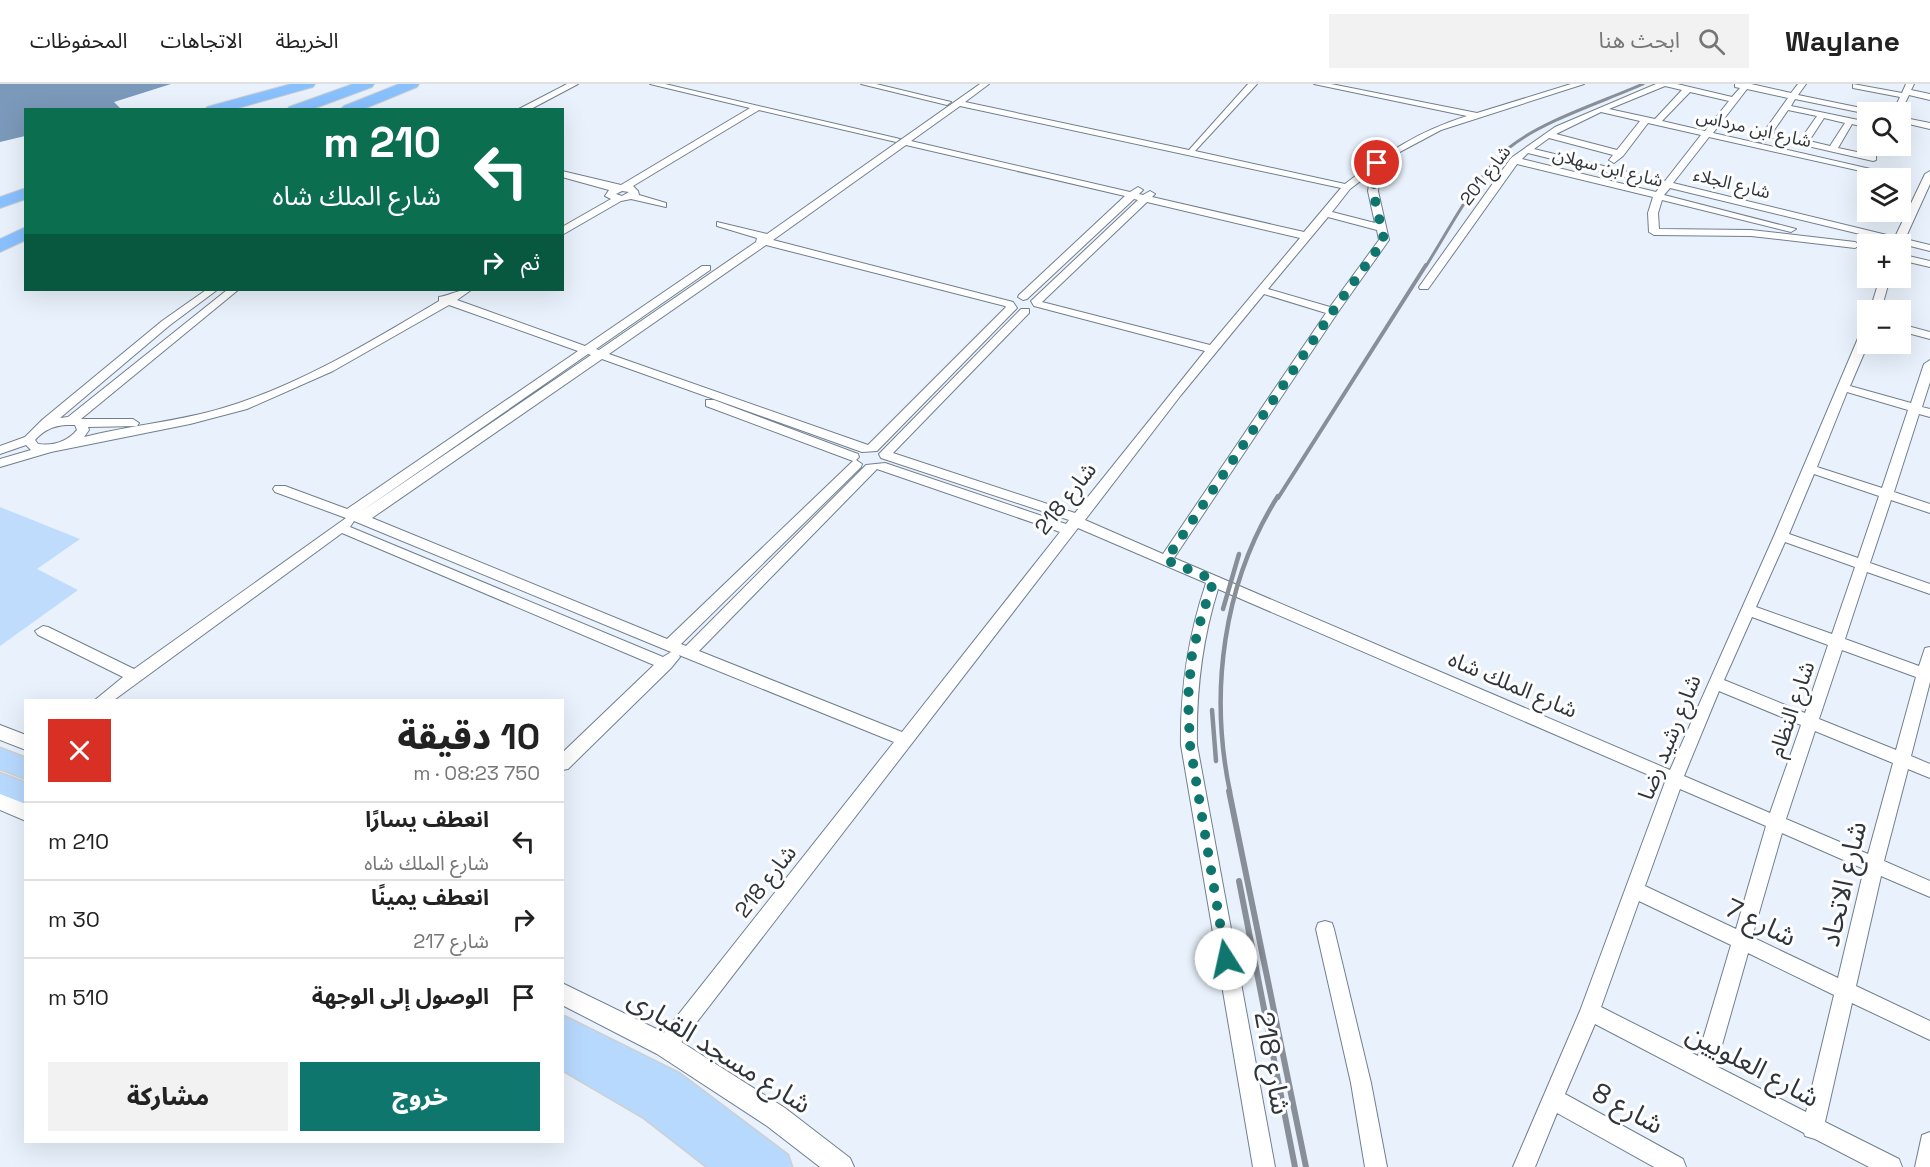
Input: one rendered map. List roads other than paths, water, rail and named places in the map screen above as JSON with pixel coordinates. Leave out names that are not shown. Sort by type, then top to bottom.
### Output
[{"type":"highway","points":[[216,108],[279,84]]},
{"type":"highway","points":[[218,108],[308,84]]},
{"type":"highway","points":[[261,108],[327,84]]},
{"type":"highway","points":[[300,108],[368,84]]},
{"type":"highway","points":[[353,108],[412,84]]},
{"type":"highway","points":[[0,202],[20,183]]},
{"type":"highway","points":[[0,215],[24,207]]},
{"type":"highway","points":[[0,235],[24,226]]},
{"type":"highway","points":[[0,246],[24,233]]},
{"type":"main road","points":[[0,758],[24,768]]},
{"type":"main road","points":[[0,783],[24,793]]},
{"type":"main road","points":[[564,1030],[668,1084],[776,1167]]},
{"type":"main road","points":[[564,1054],[655,1107],[733,1167]]},
{"type":"street","points":[[517,108],[557,84]]},
{"type":"street","points":[[517,108],[574,84]]},
{"type":"street","points":[[654,84],[903,139]]},
{"type":"street","points":[[676,84],[1308,233]]},
{"type":"street","points":[[865,84],[956,101],[1349,185]]},
{"type":"street","points":[[889,84],[956,101]]},
{"type":"street","points":[[956,101],[973,84]]},
{"type":"street","points":[[104,699],[355,516],[956,101],[985,84]]},
{"type":"street","points":[[1182,147],[1241,84]]},
{"type":"street","points":[[1193,149],[1253,84]]},
{"type":"street","points":[[1318,84],[1480,114]]},
{"type":"street","points":[[1338,84],[1480,114]]},
{"type":"street","name":"شارع 218","points":[[666,1046],[1210,352],[1349,185],[1377,163],[1423,135],[1480,114],[1580,84]]},
{"type":"street","points":[[1664,84],[1734,100]]},
{"type":"street","name":"شارع 201","points":[[1424,287],[1514,160],[1548,135],[1664,84]]},
{"type":"street","points":[[1735,84],[1793,96],[1907,91],[1930,97]]},
{"type":"street","points":[[1758,146],[1802,84]]},
{"type":"street","points":[[1746,85],[1658,196],[1653,213],[1654,231],[1742,233],[1855,245]]},
{"type":"street","points":[[1656,123],[1688,89]]},
{"type":"street","points":[[1785,107],[1857,123]]},
{"type":"street","points":[[564,231],[621,193],[763,109]]},
{"type":"street","name":"شارع ابن مرداس","points":[[1602,110],[1857,169]]},
{"type":"street","points":[[1804,142],[1822,115]]},
{"type":"street","points":[[1607,170],[1646,120]]},
{"type":"street","points":[[1833,149],[1850,122]]},
{"type":"street","points":[[1911,122],[1930,126]]},
{"type":"street","points":[[1767,134],[1833,149],[1875,155],[1868,168]]},
{"type":"street","points":[[1117,135],[1193,149],[1225,158]]},
{"type":"street","points":[[1548,135],[1620,154]]},
{"type":"street","name":"شارع الجلاء","points":[[1526,150],[1862,234]]},
{"type":"street","name":"شارع ابن سهلان","points":[[1514,160],[1855,245]]},
{"type":"street","points":[[1166,560],[1333,311],[1384,240],[1373,191],[1377,163]]},
{"type":"street","points":[[1900,234],[1913,182],[1930,174]]},
{"type":"street","points":[[564,175],[663,205]]},
{"type":"street","points":[[564,180],[621,193]]},
{"type":"street","points":[[564,223],[621,193]]},
{"type":"street","points":[[590,354],[854,461],[877,457],[1015,302],[1135,193]]},
{"type":"street","points":[[680,649],[1149,196]]},
{"type":"street","points":[[1325,213],[1382,228]]},
{"type":"street","points":[[721,224],[1210,352]]},
{"type":"street","name":"شارع الجلاء","points":[[1911,245],[1930,248]]},
{"type":"street","points":[[1911,260],[1930,264]]},
{"type":"street","points":[[1260,290],[1333,311]]},
{"type":"street","points":[[75,422],[83,430],[81,434],[55,447],[33,447],[33,435],[166,323],[211,291]]},
{"type":"street","points":[[75,422],[187,326],[232,291]]},
{"type":"street","points":[[0,450],[57,422],[122,424],[160,419],[258,391],[303,372],[441,300],[464,291]]},
{"type":"street","points":[[441,300],[877,457]]},
{"type":"street","points":[[0,463],[55,447],[175,424],[244,405],[354,354],[441,300]]},
{"type":"street","points":[[166,323],[187,326]]},
{"type":"street","points":[[1911,330],[1930,336]]},
{"type":"street","name":"شارع رشيد رضا","points":[[1524,1167],[1590,1011],[1675,778],[1781,536],[1857,354]]},
{"type":"street","name":"شارع النظام","points":[[1704,1071],[1776,822],[1887,494],[1922,411],[1930,364]]},
{"type":"street","points":[[1842,387],[1922,411]]},
{"type":"street","points":[[564,762],[666,664],[854,461],[859,451],[877,457]]},
{"type":"street","name":"شارع الملك شاه","points":[[877,457],[1075,524],[1166,560],[1930,889]]},
{"type":"street","points":[[1809,468],[1930,508]]},
{"type":"street","points":[[280,489],[355,516],[905,740]]},
{"type":"street","points":[[340,528],[666,664]]},
{"type":"street","points":[[1781,536],[1930,589]]},
{"type":"street","name":"شارع 218","points":[[1214,580],[1192,655],[1188,698],[1190,745],[1264,1167]]},
{"type":"street","points":[[1749,610],[1927,675]]},
{"type":"street","points":[[43,631],[136,677]]},
{"type":"street","name":"شارع الاتحاد","points":[[1813,1129],[1874,865],[1901,760],[1927,675],[1930,652]]},
{"type":"street","points":[[1715,683],[1930,771]]},
{"type":"street","points":[[0,732],[24,742]]},
{"type":"street","points":[[0,801],[24,812]]},
{"type":"street","name":"شارع 7","points":[[1634,890],[1930,1031]]},
{"type":"street","points":[[1325,929],[1361,1083],[1376,1167]]},
{"type":"street","name":"شارع مسجد القبارى","points":[[564,994],[666,1046],[776,1118],[842,1167]]},
{"type":"street","name":"شارع العلويين","points":[[1590,1011],[1813,1129],[1891,1167]]},
{"type":"street","points":[[564,1070],[633,1109],[711,1167]]},
{"type":"street","name":"شارع 8","points":[[1553,1099],[1675,1167]]},
{"type":"street","points":[[1926,1167],[1930,1143]]},
{"type":"railway","points":[[1426,266],[1475,187],[1510,147],[1556,120],[1643,84]]},
{"type":"railway","points":[[1278,498],[1426,265]]},
{"type":"railway","points":[[1230,792],[1221,716],[1221,677],[1226,639],[1233,602],[1244,565],[1259,530],[1278,496]]},
{"type":"railway","points":[[1223,609],[1239,554]]},
{"type":"railway","points":[[1212,710],[1216,761]]},
{"type":"railway","points":[[1229,791],[1306,1167]]},
{"type":"railway","points":[[1239,881],[1295,1167]]}]
